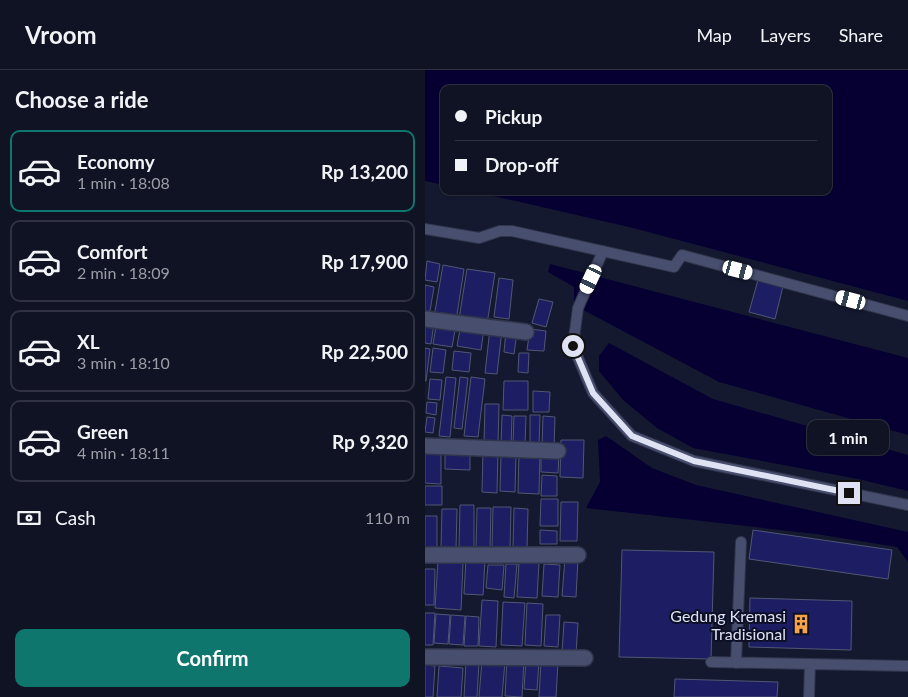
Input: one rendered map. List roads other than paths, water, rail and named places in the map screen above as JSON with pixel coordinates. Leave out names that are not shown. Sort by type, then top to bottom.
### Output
[{"type":"street","points":[[425,319],[526,332]]},
{"type":"street","points":[[425,446],[558,451]]},
{"type":"street","points":[[425,555],[578,555]]},
{"type":"street","points":[[425,657],[585,658]]},
{"type":"lane","points":[[425,229],[479,238],[500,231],[512,231],[674,267],[682,255],[908,316]]},
{"type":"lane","points":[[603,251],[578,308],[573,346],[593,393],[632,436],[694,461],[908,505]]},
{"type":"lane","points":[[736,663],[741,542]]},
{"type":"lane","points":[[711,662],[908,666]]},
{"type":"lane","points":[[809,697],[810,664]]},
{"type":"place","name":"Gedung Kremasi Tradisional","points":[[801,624]]}]
